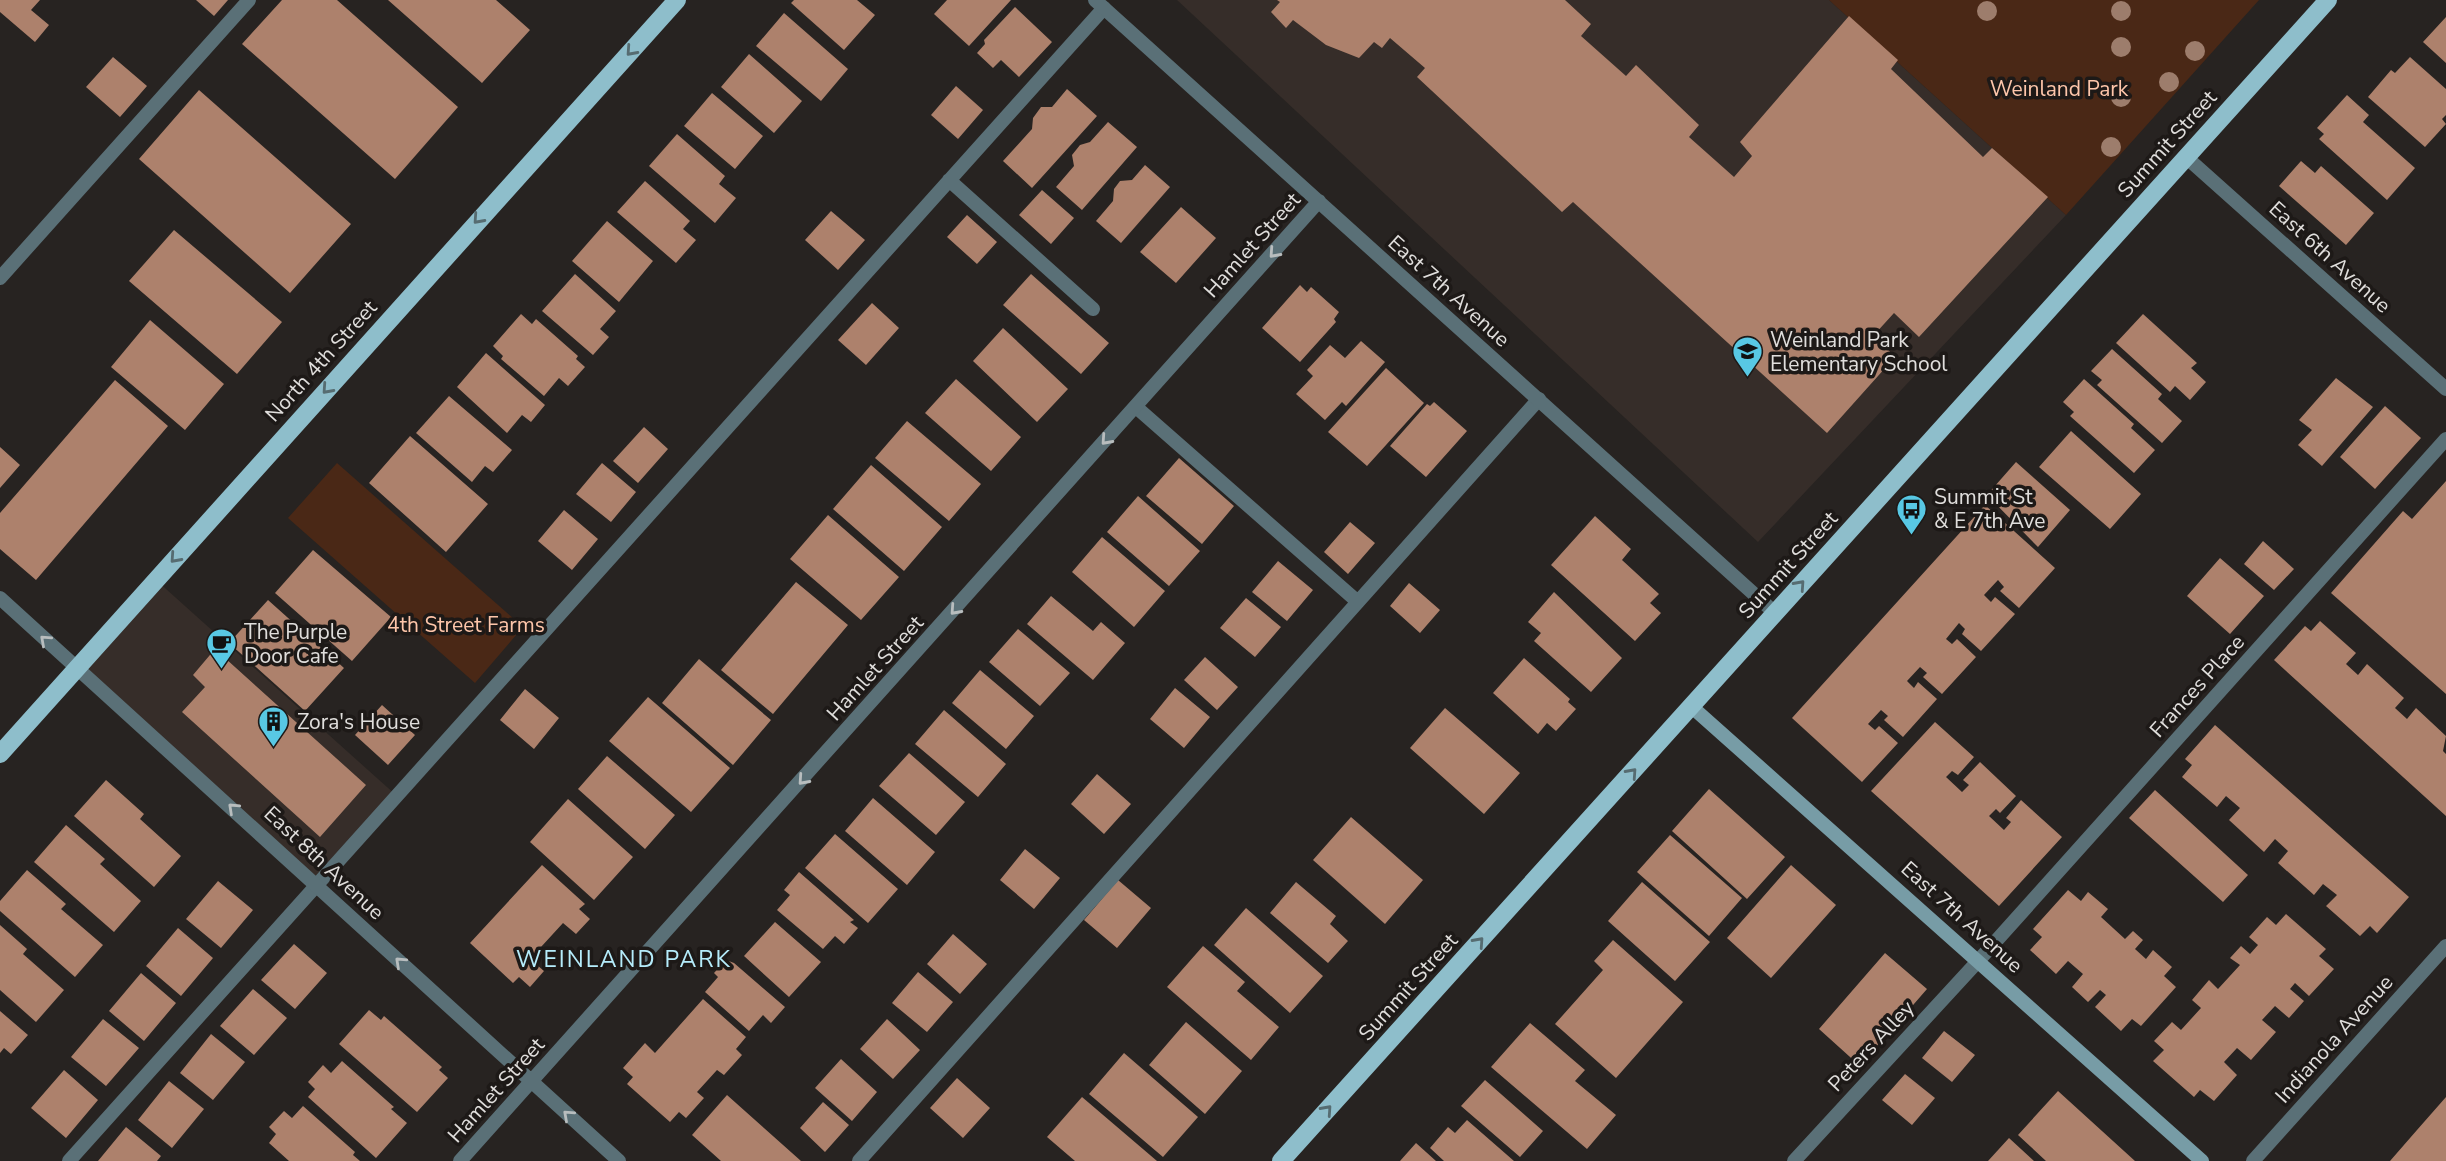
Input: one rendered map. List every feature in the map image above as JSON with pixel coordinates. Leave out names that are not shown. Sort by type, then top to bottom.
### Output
[{"type":"main road","name":"North 4th Street","points":[[0,754],[677,0]]},
{"type":"main road","name":"Summit Street","points":[[1281,1161],[2328,0]]},
{"type":"street","points":[[0,278],[249,0]]},
{"type":"street","points":[[69,1161],[949,180],[1100,4]]},
{"type":"street","name":"East 7th Avenue","points":[[1100,4],[1775,614]]},
{"type":"street","name":"East 6th Avenue","points":[[2186,157],[2446,389]]},
{"type":"street","points":[[949,180],[1093,309]]},
{"type":"street","name":"Hamlet Street","points":[[460,1161],[1319,201]]},
{"type":"street","points":[[859,1161],[1539,399]]},
{"type":"street","points":[[1136,407],[1358,602]]},
{"type":"street","name":"Frances Place","points":[[1979,960],[2446,439]]},
{"type":"street","name":"East 8th Avenue","points":[[0,598],[619,1161]]},
{"type":"street","name":"East 7th Avenue","points":[[1692,707],[2202,1161]]},
{"type":"street","name":"Indianola Avenue","points":[[2253,1161],[2446,946]]},
{"type":"street","name":"Peters Alley","points":[[1794,1161],[1979,960]]},
{"type":"shaded area","name":"Weinland Park Elementary School","points":[[1177,0],[1829,0],[2066,215],[1758,542]]},
{"type":"shaded area","points":[[156,580],[397,796],[317,885],[77,668]]},
{"type":"green space","name":"Weinland Park","points":[[1829,0],[2259,0],[2066,215]]},
{"type":"green space","name":"4th Street Farms","points":[[337,463],[523,627],[475,683],[288,518]]},
{"type":"building","points":[[0,0],[40,0],[31,10],[49,25],[35,42],[0,12]]},
{"type":"building","points":[[196,0],[228,0],[214,16]]},
{"type":"building","points":[[282,0],[337,0],[458,107],[395,179],[242,44]]},
{"type":"building","points":[[388,0],[496,0],[530,30],[482,83]]},
{"type":"building","points":[[794,0],[857,0],[875,15],[844,50],[791,3]]},
{"type":"building","points":[[947,0],[1011,0],[969,46],[934,14]]},
{"type":"building","points":[[1277,0],[1565,0],[1591,24],[1581,36],[1626,76],[1636,65],[1699,125],[1689,137],[1734,177],[1752,156],[1740,142],[1849,16],[1898,60],[1891,69],[1983,157],[1992,148],[2048,197],[1919,337],[1894,313],[1874,335],[1895,357],[1827,433],[1573,202],[1562,212],[1417,77],[1425,68],[1390,38],[1382,48],[1374,42],[1359,58],[1326,45],[1293,20],[1286,28],[1271,12],[1280,2]]},
{"type":"building","points":[[1015,7],[1052,42],[1019,77],[1001,60],[993,68],[977,53],[985,44],[984,40]]},
{"type":"building","points":[[784,13],[848,69],[821,101],[756,46]]},
{"type":"building","points":[[2446,17],[2446,63],[2423,42]]},
{"type":"building","points":[[749,54],[802,101],[774,133],[721,87]]},
{"type":"building","points":[[113,57],[147,86],[120,117],[86,87]]},
{"type":"building","points":[[2410,57],[2446,89],[2446,115],[2442,119],[2446,124],[2425,147],[2368,97],[2391,70],[2395,73]]},
{"type":"building","points":[[956,86],[983,110],[958,139],[931,115]]},
{"type":"building","points":[[1067,89],[1097,116],[1032,188],[1003,161],[1032,129],[1033,118],[1041,107],[1052,107]]},
{"type":"building","points":[[199,90],[351,224],[290,293],[139,159]]},
{"type":"building","points":[[712,93],[763,136],[735,169],[684,126]]},
{"type":"building","points":[[2347,95],[2369,115],[2363,122],[2415,168],[2387,200],[2319,139],[2324,134],[2317,128]]},
{"type":"building","points":[[1108,122],[1137,147],[1082,210],[1056,187],[1074,166],[1072,155],[1080,145],[1090,142]]},
{"type":"building","points":[[677,134],[725,176],[719,184],[736,198],[715,223],[649,166]]},
{"type":"building","points":[[2301,161],[2315,173],[2321,166],[2374,213],[2346,245],[2279,186]]},
{"type":"building","points":[[1145,165],[1170,187],[1121,243],[1096,221],[1113,201],[1114,189],[1120,181],[1132,180]]},
{"type":"building","points":[[645,181],[690,221],[683,229],[696,240],[676,263],[617,212]]},
{"type":"building","points":[[1042,190],[1074,218],[1051,244],[1019,215]]},
{"type":"building","points":[[1181,207],[1216,238],[1176,283],[1140,252]]},
{"type":"building","points":[[831,211],[865,240],[838,270],[805,240]]},
{"type":"building","points":[[967,215],[997,242],[977,264],[947,237]]},
{"type":"building","points":[[607,221],[653,261],[619,302],[572,261]]},
{"type":"building","points":[[174,230],[282,322],[237,374],[129,281]]},
{"type":"building","points":[[575,274],[616,311],[600,329],[609,337],[593,355],[542,311]]},
{"type":"building","points":[[1031,274],[1109,343],[1081,374],[1003,305]]},
{"type":"building","points":[[1300,285],[1307,292],[1311,287],[1339,312],[1334,319],[1336,322],[1300,362],[1262,328]]},
{"type":"building","points":[[872,303],[899,328],[866,365],[838,340]]},
{"type":"building","points":[[521,314],[532,324],[536,319],[578,356],[576,359],[585,367],[568,386],[559,378],[544,396],[501,359],[503,356],[493,346]]},
{"type":"building","points":[[2143,314],[2197,363],[2191,368],[2206,382],[2190,400],[2175,386],[2170,392],[2116,343]]},
{"type":"building","points":[[150,320],[224,384],[185,430],[111,367]]},
{"type":"building","points":[[1003,328],[1068,389],[1037,422],[973,361]]},
{"type":"building","points":[[1361,341],[1385,362],[1346,406],[1342,402],[1325,420],[1296,394],[1313,376],[1307,370],[1330,345],[1345,358]]},
{"type":"building","points":[[2112,349],[2162,394],[2158,399],[2182,421],[2162,443],[2097,385],[2102,380],[2091,371]]},
{"type":"building","points":[[486,353],[545,405],[531,422],[522,415],[507,433],[457,387]]},
{"type":"building","points":[[1386,368],[1424,403],[1367,466],[1328,432]]},
{"type":"building","points":[[2336,378],[2373,407],[2322,466],[2298,445],[2312,430],[2299,420]]},
{"type":"building","points":[[956,379],[1021,437],[991,471],[925,413]]},
{"type":"building","points":[[2084,379],[2134,424],[2131,428],[2155,450],[2134,473],[2070,416],[2074,412],[2063,402]]},
{"type":"building","points":[[115,380],[168,426],[36,580],[0,549],[0,513]]},
{"type":"building","points":[[449,396],[512,450],[493,472],[485,466],[472,482],[416,433]]},
{"type":"building","points":[[1434,402],[1467,431],[1426,477],[1390,446],[1427,404],[1430,406]]},
{"type":"building","points":[[2385,406],[2421,438],[2375,489],[2340,457]]},
{"type":"building","points":[[907,421],[981,484],[949,521],[875,458]]},
{"type":"building","points":[[644,427],[668,449],[638,483],[613,461]]},
{"type":"building","points":[[2071,431],[2141,494],[2110,529],[2039,467]]},
{"type":"building","points":[[410,436],[488,504],[446,552],[369,483]]},
{"type":"building","points":[[0,447],[20,465],[0,488]]},
{"type":"building","points":[[1179,458],[1234,506],[1202,544],[1146,496]]},
{"type":"building","points":[[2016,462],[2070,510],[2038,547],[1987,495]]},
{"type":"building","points":[[602,463],[636,492],[611,522],[576,494]]},
{"type":"building","points":[[871,465],[942,527],[904,571],[833,509]]},
{"type":"building","points":[[2446,481],[2446,694],[2331,593],[2403,511],[2412,519]]},
{"type":"building","points":[[1138,496],[1200,551],[1169,586],[1107,532]]},
{"type":"building","points":[[1985,505],[2055,568],[2019,608],[2000,591],[2004,587],[1998,580],[1984,595],[1991,602],[1995,597],[2015,614],[1981,651],[1962,634],[1965,629],[1959,623],[1946,639],[1952,644],[1957,639],[1976,657],[1942,694],[1923,677],[1927,673],[1920,667],[1907,681],[1914,688],[1918,682],[1937,699],[1903,737],[1884,720],[1888,716],[1881,710],[1868,724],[1875,730],[1879,726],[1898,743],[1862,782],[1792,718]]},
{"type":"building","points":[[564,510],[598,539],[572,570],[538,541]]},
{"type":"building","points":[[828,515],[899,577],[861,620],[790,559]]},
{"type":"building","points":[[1595,516],[1631,549],[1622,560],[1659,594],[1650,603],[1661,613],[1635,641],[1551,565]]},
{"type":"building","points":[[1350,522],[1375,543],[1348,574],[1324,552]]},
{"type":"building","points":[[1102,537],[1165,591],[1134,627],[1072,572]]},
{"type":"building","points":[[2263,541],[2294,569],[2274,590],[2244,564]]},
{"type":"building","points":[[313,550],[391,617],[352,661],[275,593]]},
{"type":"building","points":[[2220,558],[2264,596],[2230,634],[2187,596]]},
{"type":"building","points":[[1278,561],[1313,590],[1287,621],[1252,592]]},
{"type":"building","points":[[796,582],[848,625],[773,714],[721,670]]},
{"type":"building","points":[[1409,583],[1440,610],[1420,633],[1390,606]]},
{"type":"building","points":[[1554,592],[1622,658],[1591,692],[1534,641],[1541,633],[1528,622]]},
{"type":"building","points":[[1051,596],[1093,631],[1101,622],[1125,643],[1093,680],[1027,624]]},
{"type":"building","points":[[1246,598],[1281,627],[1255,657],[1220,628]]},
{"type":"building","points":[[268,600],[344,668],[305,711],[229,643]]},
{"type":"building","points":[[2320,621],[2356,653],[2346,664],[2358,675],[2367,664],[2404,698],[2395,708],[2407,719],[2416,708],[2446,736],[2443,751],[2446,754],[2446,816],[2274,660],[2305,626],[2311,631]]},
{"type":"building","points":[[1018,629],[1070,673],[1040,706],[989,662]]},
{"type":"building","name":"Zora's House","points":[[215,649],[366,785],[320,837],[182,712],[205,687],[193,675]]},
{"type":"building","points":[[1205,657],[1238,687],[1217,710],[1184,680]]},
{"type":"building","points":[[1524,658],[1570,699],[1568,702],[1576,709],[1556,731],[1547,723],[1538,734],[1493,693]]},
{"type":"building","points":[[699,659],[771,720],[733,765],[662,703]]},
{"type":"building","points":[[980,670],[1034,716],[1006,749],[952,703]]},
{"type":"building","points":[[1175,688],[1210,717],[1184,748],[1150,719]]},
{"type":"building","points":[[525,689],[559,718],[534,749],[500,720]]},
{"type":"building","points":[[648,697],[730,768],[691,812],[609,741]]},
{"type":"building","points":[[382,705],[415,735],[388,765],[355,735]]},
{"type":"building","points":[[1445,708],[1520,773],[1484,814],[1410,748]]},
{"type":"building","points":[[944,710],[1006,764],[978,797],[915,744]]},
{"type":"building","points":[[1935,722],[1974,757],[1958,775],[1952,771],[1946,777],[1962,792],[1969,785],[1963,780],[1980,762],[2016,796],[2000,813],[1996,809],[1989,816],[2004,830],[2011,822],[2006,818],[2021,800],[2062,837],[1999,906],[1871,791]]},
{"type":"building","points":[[2215,725],[2409,897],[2377,933],[2370,926],[2360,936],[2326,906],[2337,895],[2323,884],[2314,895],[2278,863],[2288,851],[2275,839],[2264,852],[2229,820],[2240,808],[2226,796],[2217,807],[2182,777],[2192,765],[2185,759]]},
{"type":"building","points":[[909,753],[965,802],[936,835],[879,786]]},
{"type":"building","points":[[607,756],[675,815],[645,849],[578,789]]},
{"type":"building","points":[[1097,774],[1131,804],[1104,834],[1071,804]]},
{"type":"building","points":[[106,780],[144,814],[140,819],[181,856],[154,887],[74,816]]},
{"type":"building","points":[[1709,789],[1785,857],[1747,899],[1672,831]]},
{"type":"building","points":[[2155,790],[2248,875],[2223,902],[2129,818]]},
{"type":"building","points":[[873,798],[935,852],[907,885],[845,831]]},
{"type":"building","points":[[568,799],[633,857],[594,900],[530,842]]},
{"type":"building","points":[[1351,817],[1423,880],[1385,924],[1313,860]]},
{"type":"building","points":[[66,825],[105,859],[100,864],[141,901],[114,932],[34,862]]},
{"type":"building","points":[[835,834],[898,889],[868,923],[805,868]]},
{"type":"building","points":[[1670,835],[1742,898],[1709,936],[1637,872]]},
{"type":"building","points":[[1025,849],[1060,878],[1034,909],[1000,880]]},
{"type":"building","points":[[542,865],[585,904],[579,909],[590,919],[576,934],[563,923],[530,959],[544,971],[530,987],[519,977],[513,983],[470,943]]},
{"type":"building","points":[[1791,865],[1836,905],[1771,978],[1727,938]]},
{"type":"building","points":[[27,870],[66,904],[61,909],[103,945],[75,977],[0,911],[0,901]]},
{"type":"building","points":[[799,872],[854,920],[850,922],[858,928],[844,944],[835,936],[823,949],[777,910],[790,895],[784,890]]},
{"type":"building","points":[[1118,880],[1151,908],[1117,948],[1084,920]]},
{"type":"building","points":[[218,881],[253,910],[221,948],[186,919]]},
{"type":"building","points":[[1296,882],[1336,916],[1330,924],[1348,941],[1328,963],[1270,913]]},
{"type":"building","points":[[1642,882],[1710,942],[1675,981],[1608,921]]},
{"type":"building","points":[[2068,890],[2081,901],[2088,892],[2108,909],[2101,917],[2125,939],[2133,931],[2143,940],[2135,949],[2146,959],[2153,950],[2172,967],[2164,976],[2176,987],[2141,1026],[2132,1019],[2121,1031],[2095,1007],[2106,995],[2100,990],[2088,1002],[2072,987],[2083,974],[2068,961],[2056,974],[2030,950],[2042,937],[2033,929]]},
{"type":"building","points":[[1246,908],[1323,976],[1290,1013],[1214,945]]},
{"type":"building","points":[[2286,914],[2326,949],[2319,956],[2334,969],[2309,996],[2295,983],[2290,989],[2304,1001],[2289,1018],[2275,1006],[2262,1020],[2276,1032],[2251,1060],[2237,1048],[2224,1062],[2237,1075],[2214,1101],[2200,1090],[2194,1097],[2153,1061],[2164,1050],[2154,1041],[2172,1022],[2181,1030],[2201,1008],[2192,1000],[2209,980],[2218,989],[2240,965],[2230,958],[2241,946],[2250,954],[2258,945],[2249,937],[2267,917],[2276,925]]},
{"type":"building","points":[[775,922],[821,962],[789,997],[744,956]]},
{"type":"building","points":[[0,925],[27,949],[23,954],[64,990],[36,1022],[0,990]]},
{"type":"building","points":[[178,928],[213,958],[181,996],[146,966]]},
{"type":"building","points":[[953,934],[987,964],[960,994],[927,964]]},
{"type":"building","points":[[1613,940],[1683,1002],[1616,1078],[1555,1024],[1603,970],[1594,961]]},
{"type":"building","points":[[294,944],[327,973],[295,1009],[261,980]]},
{"type":"building","points":[[1203,946],[1245,982],[1237,991],[1279,1027],[1251,1060],[1167,987]]},
{"type":"building","points":[[1885,953],[1927,989],[1860,1066],[1819,1029]]},
{"type":"building","points":[[726,960],[734,963],[785,1007],[771,1023],[763,1015],[749,1031],[705,992],[718,977],[714,973]]},
{"type":"building","points":[[918,972],[953,1002],[927,1032],[892,1003]]},
{"type":"building","points":[[141,973],[176,1003],[144,1041],[109,1011]]},
{"type":"building","points":[[253,989],[287,1018],[254,1055],[220,1026]]},
{"type":"building","points":[[703,999],[746,1037],[736,1049],[742,1055],[724,1075],[717,1070],[697,1092],[704,1098],[686,1118],[679,1112],[670,1122],[627,1084],[633,1077],[623,1068],[645,1043],[655,1053]]},
{"type":"building","points":[[369,1010],[381,1020],[384,1016],[442,1067],[439,1070],[448,1078],[417,1112],[339,1044]]},
{"type":"building","points":[[0,1011],[28,1035],[11,1054],[4,1048],[0,1053]]},
{"type":"building","points":[[103,1019],[139,1048],[106,1086],[71,1057]]},
{"type":"building","points":[[887,1019],[920,1050],[893,1079],[860,1049]]},
{"type":"building","points":[[1186,1022],[1242,1071],[1205,1114],[1149,1065]]},
{"type":"building","points":[[1530,1023],[1585,1070],[1575,1081],[1616,1115],[1587,1149],[1491,1067]]},
{"type":"building","points":[[1944,1031],[1975,1055],[1952,1082],[1922,1058]]},
{"type":"building","points":[[211,1034],[245,1062],[213,1100],[180,1073]]},
{"type":"building","points":[[1124,1053],[1198,1117],[1163,1157],[1089,1094]]},
{"type":"building","points":[[841,1059],[877,1092],[852,1121],[815,1088]]},
{"type":"building","points":[[342,1061],[394,1107],[391,1109],[407,1123],[376,1158],[308,1097],[315,1089],[308,1082],[323,1065],[331,1073]]},
{"type":"building","points":[[64,1070],[98,1100],[66,1138],[31,1108]]},
{"type":"building","points":[[1905,1074],[1935,1098],[1912,1125],[1882,1100]]},
{"type":"building","points":[[957,1078],[990,1108],[963,1138],[930,1108]]},
{"type":"building","points":[[1485,1080],[1543,1131],[1520,1157],[1461,1106]]},
{"type":"building","points":[[169,1081],[204,1109],[172,1148],[138,1120]]},
{"type":"building","points":[[2058,1091],[2135,1161],[2046,1161],[2018,1135]]},
{"type":"building","points":[[727,1095],[801,1161],[721,1161],[692,1135]]},
{"type":"building","points":[[1082,1097],[1157,1161],[1075,1161],[1047,1137]]},
{"type":"building","points":[[2446,1097],[2446,1161],[2390,1161],[2417,1130]]},
{"type":"building","points":[[823,1102],[849,1125],[825,1152],[800,1128]]},
{"type":"building","points":[[303,1106],[355,1152],[353,1155],[360,1161],[289,1161],[269,1143],[276,1134],[269,1127],[284,1111],[292,1118]]},
{"type":"building","points":[[1467,1120],[1514,1161],[1444,1161],[1430,1148],[1448,1127],[1455,1133]]},
{"type":"building","points":[[126,1127],[161,1156],[157,1161],[98,1161]]},
{"type":"building","points":[[2009,1138],[2034,1161],[1988,1161]]},
{"type":"building","points":[[1416,1143],[1436,1161],[1400,1161]]},
{"type":"place","name":"Weinland Park Elementary School","points":[[1747,379]]},
{"type":"place","name":"Summit St & E 7th Ave","points":[[1911,536]]},
{"type":"place","name":"The Purple Door Cafe","points":[[221,671]]},
{"type":"place","name":"Zora's House","points":[[274,749]]},
{"type":"district","name":"WEINLAND PARK","points":[[624,959]]}]
